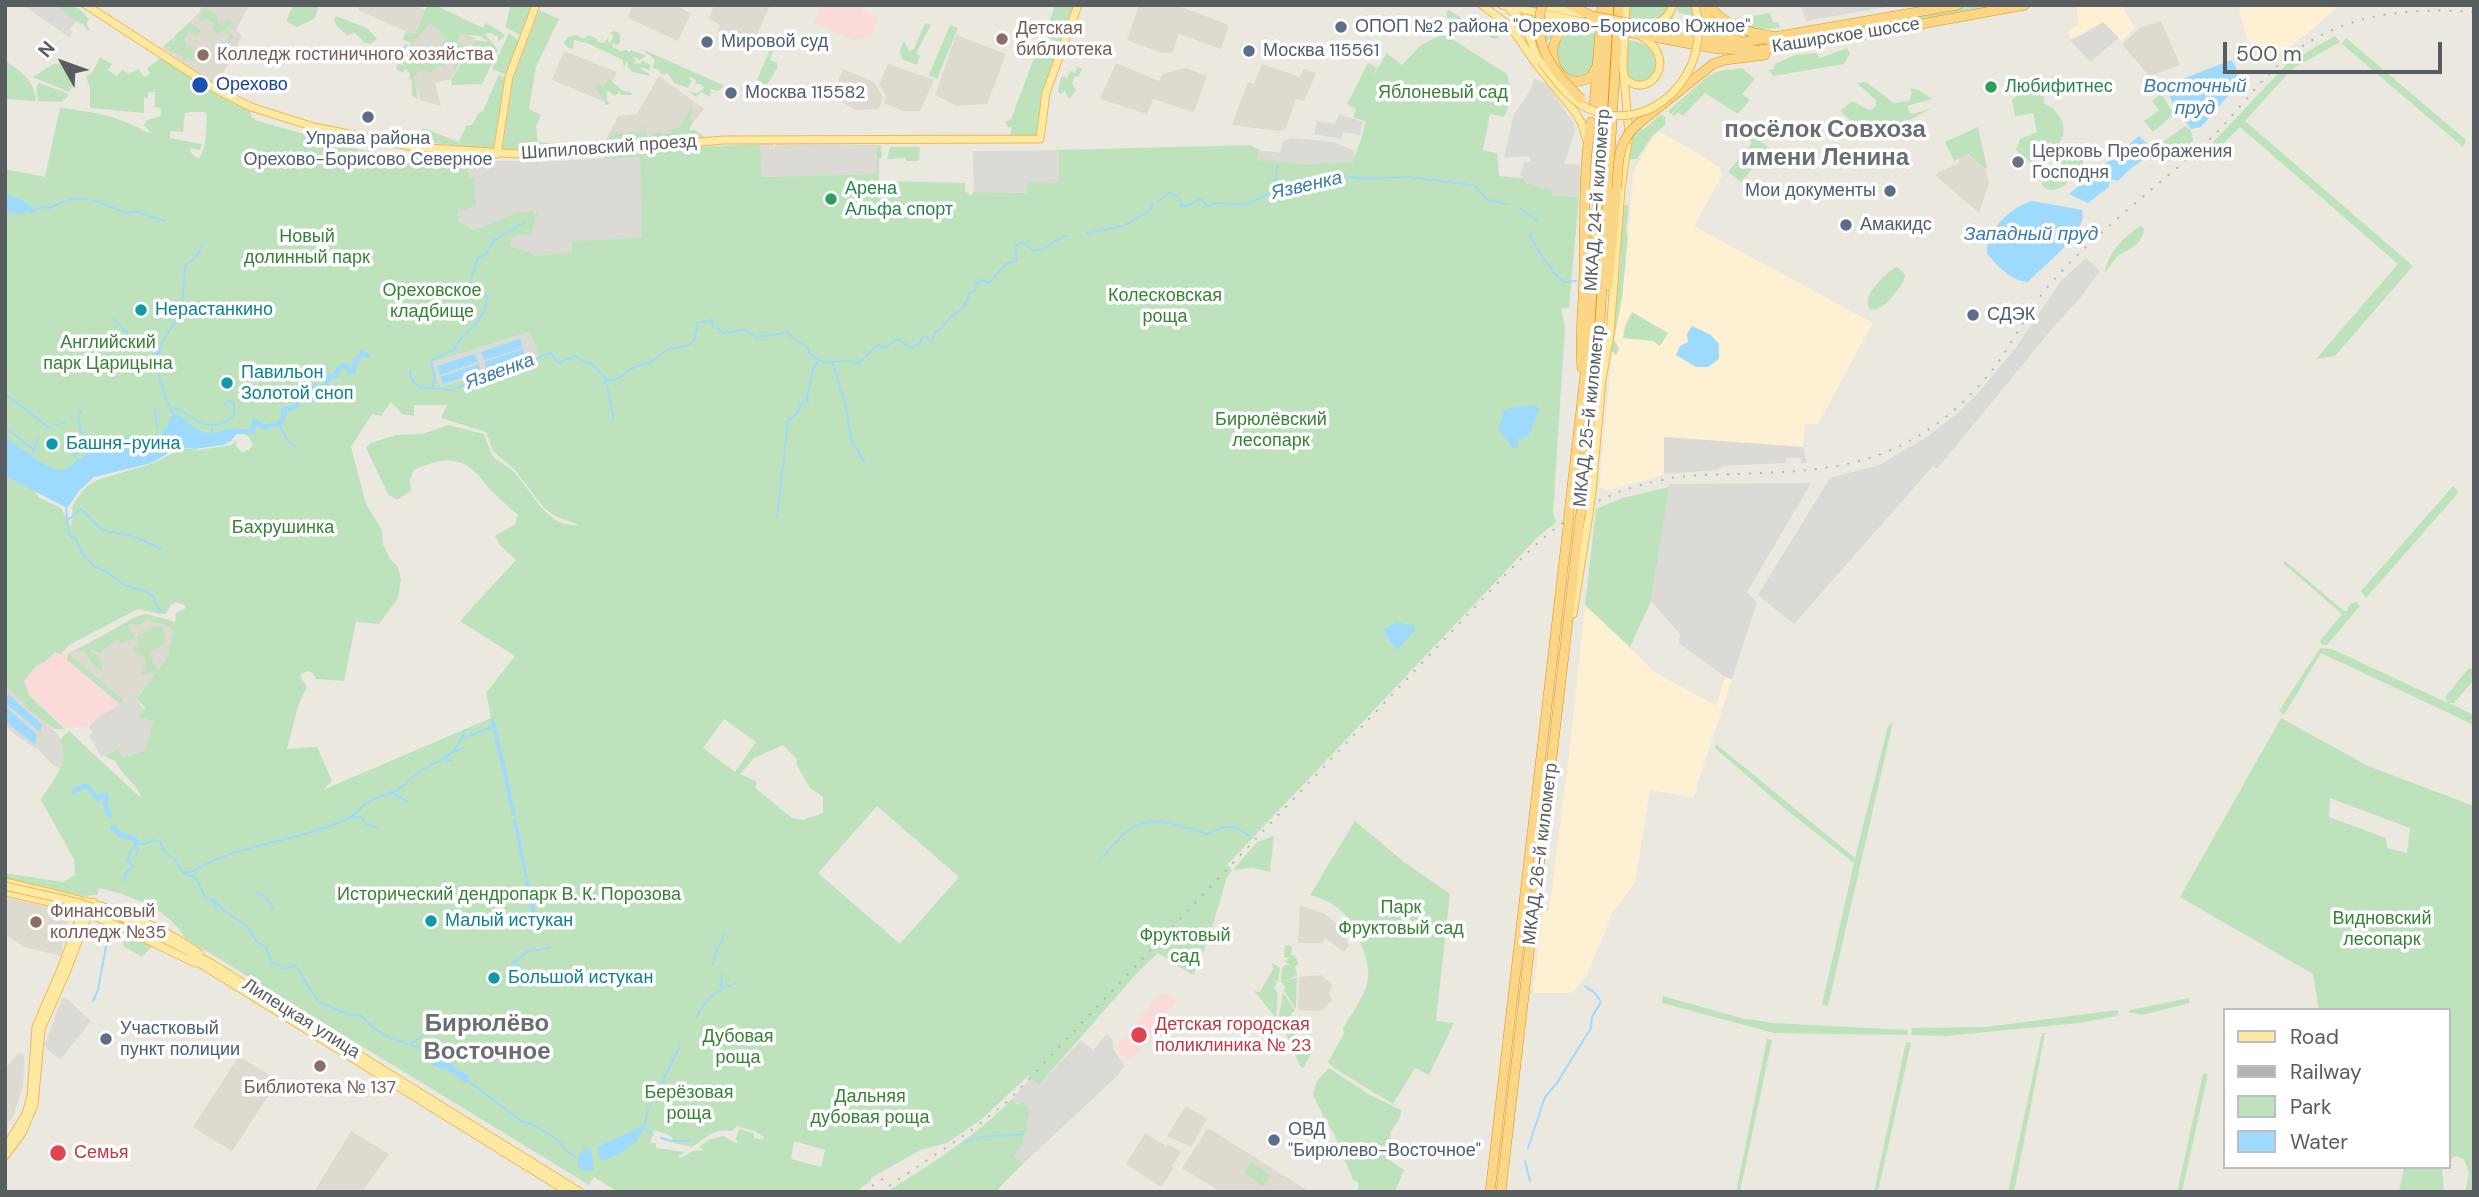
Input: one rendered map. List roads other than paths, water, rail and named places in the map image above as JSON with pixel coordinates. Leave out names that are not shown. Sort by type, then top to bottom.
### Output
[{"type":"highway","points":[[1541,5],[1539,29],[1547,60],[1581,99],[1590,113],[1593,125],[1589,201],[1592,287]]},
{"type":"highway","points":[[1570,5],[1590,20]]},
{"type":"highway","points":[[1594,107],[1602,5]]},
{"type":"highway","name":"МКАД, 24-й километр","points":[[1583,395],[1609,5]]},
{"type":"highway","name":"МКАД, 24-й километр","points":[[1608,197],[1619,5]]},
{"type":"highway","points":[[1696,5],[1726,35],[1753,42]]},
{"type":"highway","points":[[1708,5],[1726,22],[1741,30],[1784,37]]},
{"type":"highway","name":"Каширское шоссе","points":[[1635,29],[1719,42],[1753,42],[1958,5]]},
{"type":"highway","name":"Каширское шоссе","points":[[1590,20],[1729,50],[1806,46],[2025,5]]},
{"type":"highway","points":[[1590,20],[1569,27],[1559,34],[1553,44],[1553,62],[1565,77],[1580,82],[1591,77],[1599,61]]},
{"type":"highway","points":[[1600,318],[1608,285],[1620,147],[1629,131],[1713,64],[1806,46]]},
{"type":"highway","points":[[1583,395],[1580,345],[1587,148],[1591,122]]},
{"type":"highway","name":"МКАД, 25-й километр","points":[[1566,635],[1580,519],[1587,494],[1608,197]]},
{"type":"highway","name":"МКАД, 25-й километр","points":[[1555,634],[1583,395]]},
{"type":"highway","name":"МКАД, 26-й километр","points":[[1510,1071],[1555,634]]},
{"type":"highway","name":"МКАД, 26-й километр","points":[[1510,1071],[1566,635]]},
{"type":"highway","points":[[1490,1188],[1510,1071]]},
{"type":"highway","points":[[1501,1192],[1510,1071]]},
{"type":"main road","name":"Шипиловский проезд","points":[[86,5],[217,90],[261,112],[305,125],[414,147],[548,156],[734,140],[1040,139],[1046,93],[1078,5]]},
{"type":"main road","points":[[497,154],[509,77],[536,5]]},
{"type":"main road","points":[[1482,5],[1510,26],[1575,112],[1584,131],[1587,148]]},
{"type":"main road","points":[[1501,5],[1520,18],[1541,62],[1569,96],[1589,109],[1612,115],[1642,111],[1673,93],[1692,66],[1698,49],[1700,31],[1696,5]]},
{"type":"main road","name":"Каширское шоссе","points":[[1501,5],[1590,20]]},
{"type":"main road","name":"Каширское шоссе","points":[[1541,5],[1590,20]]},
{"type":"main road","points":[[1562,670],[1589,514],[1587,494],[1609,345],[1621,194],[1629,133],[1623,75],[1626,5]]},
{"type":"main road","points":[[1635,29],[1662,21],[1673,5]]},
{"type":"main road","points":[[1623,75],[1631,83],[1642,85],[1654,79],[1660,68],[1660,56],[1655,47],[1635,29]]},
{"type":"main road","points":[[5,887],[89,901],[121,912],[191,947],[208,965]]},
{"type":"main road","points":[[5,887],[85,912],[208,965]]},
{"type":"main road","name":"Липецкая улица","points":[[5,887],[80,902],[119,918],[208,965],[580,1192]]},
{"type":"main road","points":[[5,1148],[26,1114],[31,1096],[36,1027],[89,901]]},
{"type":"main road","points":[[5,1156],[22,1133],[34,1105],[41,1029],[71,962],[85,912]]},
{"type":"main road","name":"Липецкая улица","points":[[208,965],[568,1192]]},
{"type":"water","name":"Восточный пруд","points":[[2231,60],[2238,73],[2235,88],[2201,127],[2191,129],[2174,107],[2167,88],[2180,80]]},
{"type":"water","points":[[2139,136],[2155,151],[2118,181],[2110,179],[2109,187],[2088,203],[2069,194]]},
{"type":"water","points":[[5,196],[23,200],[34,210],[42,205],[55,205],[52,209],[42,208],[31,214],[27,211],[21,214],[9,213],[5,208]]},
{"type":"water","name":"Западный пруд","points":[[2033,201],[2082,210],[2082,219],[2072,238],[2028,282],[2010,276],[1987,253],[1991,236],[2002,220],[2025,203]]},
{"type":"water","points":[[1692,326],[1711,335],[1719,344],[1719,359],[1708,367],[1696,367],[1676,355],[1680,346],[1688,342],[1687,334]]},
{"type":"water","points":[[520,339],[523,348],[484,360],[481,352]]},
{"type":"water","points":[[523,349],[526,357],[487,370],[484,362]]},
{"type":"water","points":[[475,354],[478,362],[440,375],[437,366]]},
{"type":"water","points":[[479,364],[481,372],[443,384],[440,377]]},
{"type":"water","points":[[1537,404],[1539,410],[1529,436],[1518,439],[1518,448],[1514,449],[1498,430],[1504,411]]},
{"type":"water","points":[[173,414],[178,414],[204,432],[214,433],[230,429],[238,432],[231,441],[223,445],[195,449],[178,447],[152,463],[94,477],[79,491],[67,508],[5,476],[5,437],[42,463],[60,471],[96,451],[152,444],[159,438]]},
{"type":"water","points":[[1396,622],[1414,626],[1415,630],[1397,650],[1384,629]]},
{"type":"water","points":[[9,695],[42,725],[40,732],[5,703],[5,697]]},
{"type":"water","points":[[5,706],[37,735],[35,745],[5,721]]},
{"type":"water","points":[[432,1050],[469,1075],[468,1082],[453,1073],[450,1074],[447,1068],[443,1070],[425,1060]]},
{"type":"water","points":[[645,1125],[646,1128],[637,1136],[638,1140],[616,1156],[601,1161],[597,1147]]},
{"type":"water","points":[[584,1149],[591,1150],[594,1170],[585,1171],[578,1167],[578,1158]]},
{"type":"waterway","points":[[1276,173],[1277,166]]},
{"type":"waterway","points":[[1273,192],[1276,176]]},
{"type":"waterway","name":"Язвенка","points":[[1158,201],[1169,193],[1179,197],[1182,206],[1202,199],[1207,206],[1218,203],[1245,205],[1273,192],[1303,191],[1331,176],[1365,179],[1408,177],[1472,185]]},
{"type":"waterway","name":"Язвенка","points":[[1475,186],[1488,200],[1507,204]]},
{"type":"waterway","points":[[53,207],[70,200],[88,199]]},
{"type":"waterway","points":[[92,200],[127,213],[135,211]]},
{"type":"waterway","name":"Язвенка","points":[[1087,233],[1123,226],[1151,210],[1153,204]]},
{"type":"waterway","points":[[1519,208],[1538,221]]},
{"type":"waterway","points":[[137,212],[165,221]]},
{"type":"waterway","points":[[432,388],[435,376],[431,360],[454,350],[479,320],[486,306],[487,296],[468,289],[478,258],[486,254],[494,240],[524,223]]},
{"type":"waterway","name":"Язвенка","points":[[1529,234],[1555,274],[1564,282],[1576,281]]},
{"type":"waterway","name":"Язвенка","points":[[410,371],[411,378],[419,387],[451,390],[530,364],[551,353],[558,363],[575,356],[591,363],[606,379],[611,380],[621,377],[630,369],[653,361],[668,349],[687,346],[694,341],[698,322],[712,320],[713,328],[718,328],[722,333],[745,330],[756,337],[787,331],[820,360],[859,363],[876,346],[886,348],[894,341],[900,340],[910,348],[920,343],[923,336],[932,341],[935,332],[961,310],[977,284],[982,280],[989,283],[1007,263],[1017,261],[1015,247],[1019,243],[1024,243],[1033,251],[1048,247],[1058,239],[1068,236]]},
{"type":"waterway","points":[[173,414],[160,378],[158,359],[165,337],[180,314],[186,265],[195,258],[203,244]]},
{"type":"waterway","points":[[113,318],[130,336],[148,345],[157,354]]},
{"type":"waterway","name":"Язвенка","points":[[233,432],[253,431],[254,421],[264,427],[279,424],[284,418],[283,410],[297,406],[296,394],[308,393],[312,388],[325,388],[329,376],[336,376],[338,369],[347,365],[349,372],[353,372],[362,353],[368,356]]},
{"type":"waterway","points":[[809,402],[807,398],[813,369],[818,361]]},
{"type":"waterway","points":[[833,364],[846,407],[851,439],[865,464]]},
{"type":"waterway","points":[[605,377],[614,420]]},
{"type":"waterway","points":[[5,394],[48,427],[52,426]]},
{"type":"waterway","points":[[800,406],[806,399]]},
{"type":"waterway","points":[[191,417],[207,424],[224,423],[234,415],[234,404],[230,400],[225,403]]},
{"type":"waterway","points":[[777,517],[788,421],[797,414],[800,407]]},
{"type":"waterway","points":[[155,408],[157,429]]},
{"type":"waterway","points":[[172,408],[189,416]]},
{"type":"waterway","points":[[82,410],[79,420],[85,439],[126,440],[145,436]]},
{"type":"waterway","points":[[57,425],[66,422]]},
{"type":"waterway","points":[[279,424],[289,442],[297,448]]},
{"type":"waterway","points":[[5,427],[35,451]]},
{"type":"waterway","points":[[127,447],[126,437],[130,436]]},
{"type":"waterway","points":[[33,453],[38,439]]},
{"type":"waterway","points":[[77,459],[73,455],[82,442]]},
{"type":"waterway","points":[[66,508],[69,535],[76,540],[83,554],[94,566],[109,573],[124,585],[145,591],[154,597],[161,611]]},
{"type":"waterway","points":[[68,520],[81,509],[102,530],[132,536],[162,549]]},
{"type":"waterway","points":[[492,721],[513,815]]},
{"type":"waterway","points":[[494,721],[515,815]]},
{"type":"waterway","points":[[464,738],[495,726]]},
{"type":"waterway","points":[[185,872],[191,872],[209,862],[249,848],[310,832],[349,818],[365,804],[399,789],[415,775],[445,758],[456,748],[465,730]]},
{"type":"waterway","points":[[455,751],[464,748]]},
{"type":"waterway","points":[[445,759],[452,761]]},
{"type":"waterway","points":[[74,791],[84,786],[98,799],[106,795],[110,816]]},
{"type":"waterway","points":[[389,792],[407,801]]},
{"type":"waterway","points":[[352,817],[361,817],[366,824],[380,829]]},
{"type":"waterway","points":[[514,820],[526,878]]},
{"type":"waterway","points":[[516,820],[527,878]]},
{"type":"waterway","points":[[1100,860],[1127,831],[1146,823],[1166,823],[1207,834],[1229,826],[1250,837]]},
{"type":"waterway","points":[[113,827],[120,835],[135,839],[137,843]]},
{"type":"waterway","points":[[125,881],[125,874],[133,866],[128,861],[130,852],[137,843],[160,841],[165,852],[173,858]]},
{"type":"waterway","points":[[136,845],[139,849],[136,855]]},
{"type":"waterway","points":[[175,860],[183,873],[196,878],[205,897],[217,902],[223,910],[247,926],[257,942],[266,947],[272,963],[278,964],[282,969],[296,966],[319,1003],[343,1013],[361,1015],[382,1034],[425,1050]]},
{"type":"waterway","points":[[528,880],[535,914]]},
{"type":"waterway","points":[[526,881],[533,915]]},
{"type":"waterway","points":[[256,894],[263,895],[274,909]]},
{"type":"waterway","points":[[214,902],[216,911]]},
{"type":"waterway","points":[[719,946],[725,933]]},
{"type":"waterway","points":[[93,1001],[98,990],[106,935]]},
{"type":"waterway","points":[[543,949],[550,948]]},
{"type":"waterway","points":[[713,965],[717,948]]},
{"type":"waterway","points":[[512,963],[527,952],[540,950]]},
{"type":"waterway","points":[[515,963],[521,968]]},
{"type":"waterway","points":[[721,986],[722,974]]},
{"type":"waterway","points":[[697,1017],[711,997],[732,985]]},
{"type":"waterway","points":[[1528,1148],[1545,1097],[1557,1083],[1591,1028],[1592,1017],[1601,1002],[1595,993],[1585,986]]},
{"type":"waterway","points":[[428,1030],[438,1018]]},
{"type":"waterway","points":[[410,1044],[424,1035]]},
{"type":"waterway","points":[[651,1105],[680,1046]]},
{"type":"waterway","points":[[467,1080],[521,1121],[536,1126],[557,1140],[569,1153]]},
{"type":"waterway","points":[[644,1126],[648,1110]]},
{"type":"waterway","points":[[644,1127],[653,1135]]},
{"type":"waterway","points":[[964,1143],[985,1137],[1023,1134]]},
{"type":"waterway","points":[[661,1138],[690,1141]]},
{"type":"waterway","points":[[571,1154],[575,1156]]},
{"type":"waterway","points":[[1525,1161],[1530,1181]]},
{"type":"railway","points":[[880,1192],[969,1132],[1008,1101],[1508,572],[1560,525],[1596,502],[1616,493],[1662,480],[1841,465],[1888,451],[1911,440],[1944,418],[1979,385],[2001,358],[2040,297],[2063,270],[2100,234],[2208,141],[2267,76],[2289,56],[2312,40],[2362,20],[2417,11],[2474,12]]},
{"type":"railway","points":[[863,1192],[887,1176]]},
{"type":"place","name":"ОПОП №2 района \"Орехово-Борисово Южное\"","points":[[1341,27]]},
{"type":"place","name":"Детская библиотека","points":[[1002,39]]},
{"type":"place","name":"Мировой суд","points":[[707,42]]},
{"type":"place","name":"Москва 115561","points":[[1249,51]]},
{"type":"place","name":"Колледж гостиничного хозяйcтва","points":[[203,55]]},
{"type":"place","name":"Орехово","points":[[200,85]]},
{"type":"place","name":"Любифитнес","points":[[1991,87]]},
{"type":"place","name":"Москва 115582","points":[[731,93]]},
{"type":"place","name":"Управа района Орехово-Борисово Северное","points":[[368,117]]},
{"type":"place","name":"Церковь Преображения Господня","points":[[2018,162]]},
{"type":"place","name":"Мои документы","points":[[1890,191]]},
{"type":"place","name":"Арена Альфа спорт","points":[[831,199]]},
{"type":"place","name":"Амакидс","points":[[1846,225]]},
{"type":"place","name":"Нерастанкино","points":[[141,310]]},
{"type":"place","name":"СДЭК","points":[[1973,315]]},
{"type":"place","name":"Павильон Золотой сноп","points":[[227,383]]},
{"type":"place","name":"Башня-руина","points":[[52,444]]},
{"type":"place","name":"Малый истукан","points":[[431,921]]},
{"type":"place","name":"Финансовый колледж №35","points":[[36,922]]},
{"type":"place","name":"Большой истукан","points":[[494,978]]},
{"type":"place","name":"Детская городская поликлиника № 23","points":[[1139,1035]]},
{"type":"place","name":"Участковый пункт полиции","points":[[106,1039]]},
{"type":"place","name":"Библиотека № 137","points":[[320,1066]]},
{"type":"place","name":"ОВД \"Бирюлево-Восточное\"","points":[[1274,1140]]},
{"type":"place","name":"Семья","points":[[58,1153]]},
{"type":"district","name":"посёлок Совхоза имени Ленина","points":[[1825,145]]},
{"type":"district","name":"Бирюлёво Восточное","points":[[487,1039]]},
{"type":"park label","name":"Яблоневый сад","points":[[1443,93]]},
{"type":"park label","name":"Новый долинный парк","points":[[307,247]]},
{"type":"park label","name":"Ореховское кладбище","points":[[432,301]]},
{"type":"park label","name":"Колесковская роща","points":[[1165,306]]},
{"type":"park label","name":"Английский парк Царицына","points":[[108,353]]},
{"type":"park label","name":"Бирюлёвский лесопарк","points":[[1271,430]]},
{"type":"park label","name":"Бахрушинка","points":[[283,528]]},
{"type":"park label","name":"Исторический дендропарк В. К. Порозова","points":[[509,895]]},
{"type":"park label","name":"Парк Фруктовый сад","points":[[1401,918]]},
{"type":"park label","name":"Видновский лесопарк","points":[[2382,929]]},
{"type":"park label","name":"Фруктовый сад","points":[[1185,946]]},
{"type":"park label","name":"Дубовая роща","points":[[738,1047]]},
{"type":"park label","name":"Берёзовая роща","points":[[689,1103]]},
{"type":"park label","name":"Дальняя дубовая роща","points":[[870,1107]]}]
